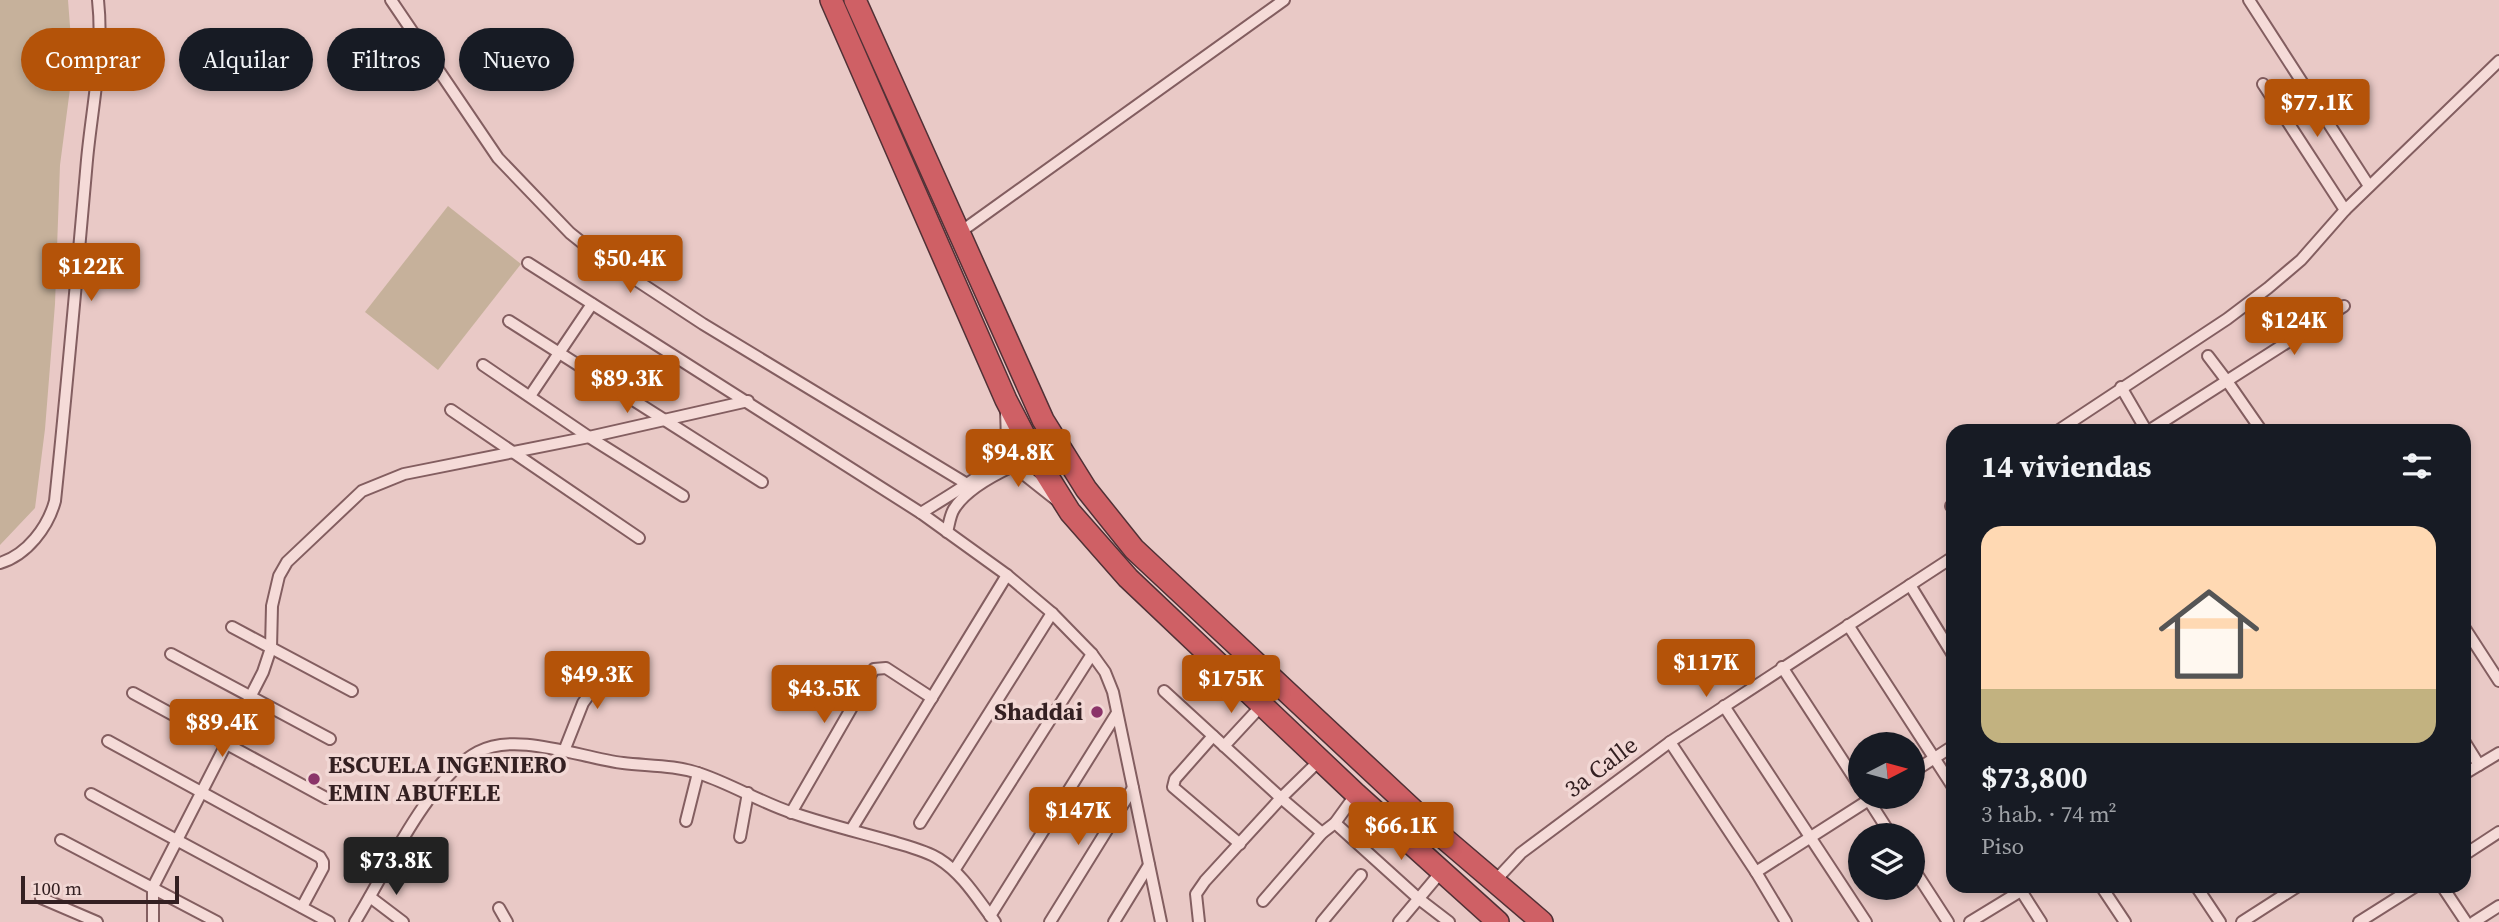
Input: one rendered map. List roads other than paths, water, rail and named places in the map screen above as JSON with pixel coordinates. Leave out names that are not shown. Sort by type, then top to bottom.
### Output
[{"type":"highway","points":[[831,0],[1006,400],[1035,456],[1070,512],[1128,578],[1356,794],[1499,922]]},
{"type":"highway","points":[[855,0],[1043,421],[1086,489],[1134,549],[1494,882],[1542,922]]},
{"type":"highway","points":[[876,104],[886,108],[906,153],[912,158],[918,154],[917,139]]},
{"type":"highway","points":[[911,184],[911,168],[917,164],[924,170],[947,225],[959,233]]},
{"type":"street","points":[[0,564],[24,549],[37,535],[50,518],[55,501],[88,154],[100,67],[101,26],[98,0]]},
{"type":"street","points":[[391,0],[498,158],[570,233],[595,253],[702,324],[967,484]]},
{"type":"street","points":[[959,233],[1284,0]]},
{"type":"street","points":[[2249,0],[2370,186]]},
{"type":"street","points":[[2068,424],[2227,319],[2268,288],[2301,260],[2345,210],[2499,61]]},
{"type":"street","points":[[2263,84],[2345,210]]},
{"type":"street","points":[[528,263],[748,401],[947,531],[1007,575],[1052,613],[1092,654],[1105,672],[1113,692],[1161,922]]},
{"type":"street","points":[[530,396],[593,304]]},
{"type":"street","points":[[2157,424],[2344,306]]},
{"type":"street","points":[[509,321],[762,482]]},
{"type":"street","points":[[2208,356],[2257,424]]},
{"type":"street","points":[[483,365],[682,496]]},
{"type":"street","points":[[2121,387],[2144,424]]},
{"type":"street","points":[[921,513],[967,484],[1002,454],[1006,445],[1006,400]]},
{"type":"street","points":[[153,922],[153,887],[251,697],[271,648],[272,606],[279,576],[288,562],[362,491],[404,474],[589,437],[748,401]]},
{"type":"street","points":[[450,410],[639,538]]},
{"type":"street","points":[[947,531],[954,509],[971,492],[1010,467],[1026,476],[1070,512]]},
{"type":"street","name":"3a Calle","points":[[1494,882],[1521,853],[1670,742],[1946,562]]},
{"type":"street","points":[[851,830],[1007,575]]},
{"type":"street","points":[[1910,585],[1946,644]]},
{"type":"street","points":[[920,822],[1052,613]]},
{"type":"street","points":[[1848,625],[1946,776]]},
{"type":"street","points":[[232,627],[352,691]]},
{"type":"street","points":[[2471,638],[2499,681]]},
{"type":"street","points":[[171,654],[330,739]]},
{"type":"street","points":[[955,869],[1092,654]]},
{"type":"street","points":[[564,751],[583,703],[613,661]]},
{"type":"street","points":[[1782,667],[1848,769]]},
{"type":"street","points":[[791,813],[874,669],[886,668],[932,698]]},
{"type":"street","points":[[1164,691],[1322,833]]},
{"type":"street","points":[[133,693],[326,798]]},
{"type":"street","points":[[1224,746],[1262,705]]},
{"type":"street","points":[[1724,706],[1866,922]]},
{"type":"street","points":[[355,922],[418,816],[437,790],[455,770],[477,752],[495,746],[513,745],[564,751],[624,763],[662,765],[698,773],[791,813],[910,847],[936,857],[955,869],[992,919],[1117,713]]},
{"type":"street","points":[[1213,736],[1175,779],[1173,787],[1240,844]]},
{"type":"street","points":[[108,741],[320,857],[323,868],[302,907]]},
{"type":"street","points":[[1670,742],[1786,922]]},
{"type":"street","points":[[1925,764],[1946,750]]},
{"type":"street","points":[[2471,752],[2479,765]]},
{"type":"street","points":[[2471,770],[2499,752]]},
{"type":"street","points":[[1199,922],[1195,908],[1196,894],[1205,881],[1320,760]]},
{"type":"street","points":[[686,821],[698,773]]},
{"type":"street","points":[[1050,922],[1133,789]]},
{"type":"street","points":[[740,837],[748,793]]},
{"type":"street","points":[[91,794],[329,922]]},
{"type":"street","points":[[1263,901],[1322,833],[1335,823],[1356,794]]},
{"type":"street","points":[[1756,872],[1854,809]]},
{"type":"street","points":[[1335,823],[1419,899],[1449,922]]},
{"type":"street","points":[[2471,850],[2499,832]]},
{"type":"street","points":[[61,839],[217,922]]},
{"type":"street","points":[[1114,922],[1149,865]]},
{"type":"street","points":[[1399,922],[1441,872]]},
{"type":"street","points":[[1322,922],[1361,875]]},
{"type":"street","points":[[1925,887],[1948,922]]},
{"type":"street","points":[[1970,922],[2014,893]]},
{"type":"street","points":[[2026,893],[2041,922]]},
{"type":"street","points":[[2106,893],[2125,922]]},
{"type":"street","points":[[2201,893],[2220,922]]},
{"type":"street","points":[[2242,922],[2288,893]]},
{"type":"street","points":[[2359,922],[2405,893]]},
{"type":"street","points":[[2447,893],[2466,922]]},
{"type":"street","points":[[370,897],[403,922]]},
{"type":"street","points":[[41,898],[97,922]]},
{"type":"street","points":[[2474,922],[2499,906]]},
{"type":"street","points":[[499,908],[507,922]]},
{"type":"place","name":"Shaddai","points":[[1097,712]]},
{"type":"place","name":"ESCUELA INGENIERO EMIN ABUFELE","points":[[314,779]]}]
